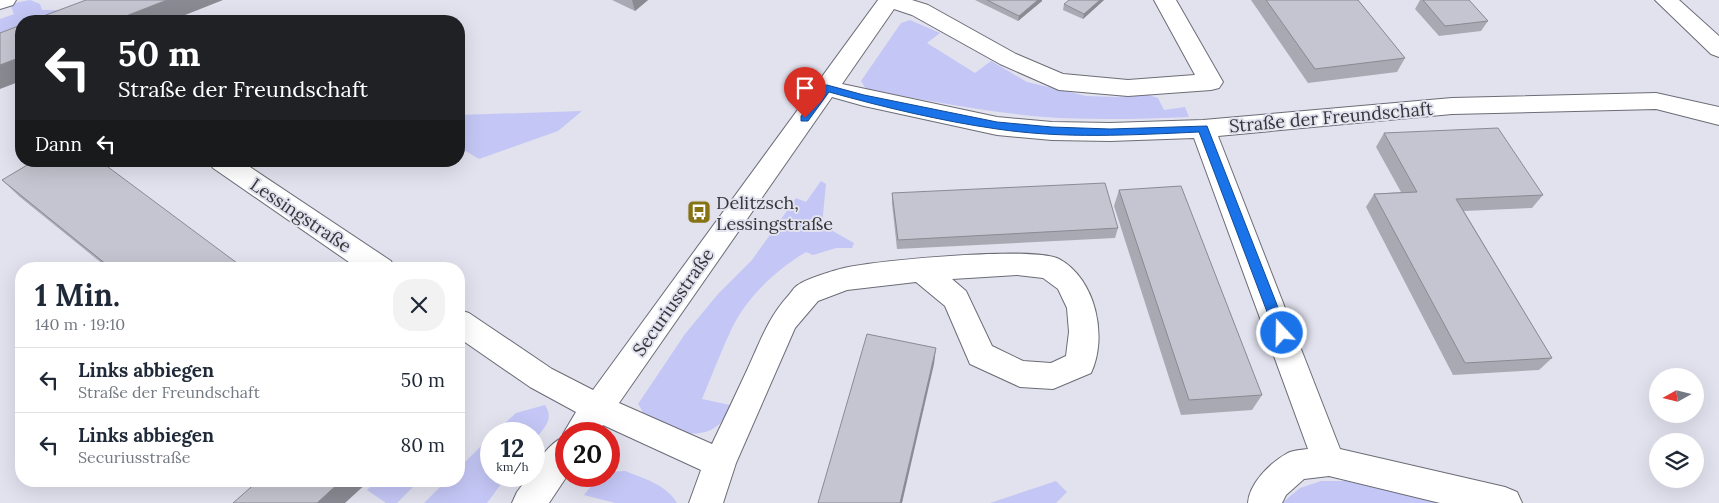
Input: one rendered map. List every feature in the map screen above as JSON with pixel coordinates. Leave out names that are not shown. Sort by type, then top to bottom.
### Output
[{"type":"street","points":[[0,2],[5,0]]},
{"type":"street","points":[[889,0],[920,10],[1008,59],[1059,82],[1128,88],[1211,82],[1165,0]]},
{"type":"street","name":"Securiusstraße","points":[[588,422],[889,0]]},
{"type":"street","points":[[1666,0],[1719,49]]},
{"type":"street","points":[[1697,27],[1719,25]]},
{"type":"street","name":"Straße der Freundschaft","points":[[827,88],[864,98],[997,126],[1110,132],[1203,128],[1452,106],[1656,101],[1719,116]]},
{"type":"street","points":[[1203,128],[1329,461]]},
{"type":"street","name":"Lessingstraße","points":[[231,167],[371,262]]},
{"type":"street","points":[[706,503],[720,463],[784,321],[808,293],[845,279],[921,270],[1016,264],[1049,267],[1069,282],[1081,308],[1084,332],[1080,364],[1053,376],[1020,374],[981,354],[956,299],[921,270]]},
{"type":"street","points":[[465,326],[541,378],[598,408],[720,463]]},
{"type":"street","points":[[1265,503],[1265,499],[1274,484],[1297,465],[1329,461],[1505,503]]},
{"type":"street","points":[[529,503],[555,466]]},
{"type":"shaded area","points":[[30,0],[40,4],[42,10],[74,10],[60,15],[15,15],[15,32],[0,38],[0,19],[14,14],[10,4]]},
{"type":"shaded area","points":[[910,20],[940,33],[927,43],[975,73],[991,61],[1027,82],[1086,96],[1149,95],[1158,98],[1164,110],[1185,107],[1189,117],[1108,119],[1035,116],[962,106],[866,89],[861,81],[901,23]]},
{"type":"shaded area","points":[[582,111],[558,131],[479,159],[465,151],[465,115]]},
{"type":"shaded area","points":[[821,181],[826,184],[822,225],[854,243],[852,248],[836,248],[813,255],[806,252],[774,275],[746,305],[732,328],[702,399],[730,405],[726,416],[720,424],[712,429],[694,434],[674,430],[648,419],[638,404],[685,334],[718,294],[752,260],[796,198],[806,202]]},
{"type":"shaded area","points":[[545,405],[549,416],[545,427],[545,422],[506,422],[516,413]]},
{"type":"shaded area","points":[[480,447],[480,487],[499,487],[487,503],[424,503],[440,487],[465,487],[465,462]]},
{"type":"shaded area","points":[[620,471],[625,471],[647,479],[667,491],[677,503],[615,503],[584,495],[590,487],[620,487]]},
{"type":"shaded area","points":[[1056,481],[1067,492],[1056,503],[990,503]]},
{"type":"shaded area","points":[[1321,481],[1346,481],[1443,503],[1282,503],[1300,488]]},
{"type":"shaded area","points":[[370,487],[413,487],[397,503],[386,503],[367,490]]},
{"type":"building","points":[[86,0],[167,0],[128,15],[46,15]]},
{"type":"building","points":[[987,0],[1038,0],[1019,16]]},
{"type":"building","points":[[1069,0],[1100,0],[1084,14],[1064,4]]},
{"type":"building","points":[[1266,0],[1358,0],[1405,58],[1315,69]]},
{"type":"building","points":[[1423,0],[1469,0],[1488,21],[1445,26]]},
{"type":"building","points":[[15,27],[15,59],[0,65],[0,33]]},
{"type":"building","points":[[1498,128],[1543,195],[1456,199],[1552,358],[1465,363],[1374,194],[1417,192],[1384,133]]},
{"type":"building","points":[[24,167],[108,167],[236,262],[103,262],[2,180]]},
{"type":"building","points":[[1105,183],[1118,228],[898,240],[892,193]]},
{"type":"building","points":[[1181,186],[1262,395],[1189,400],[1119,190]]},
{"type":"building","points":[[867,334],[936,348],[900,503],[818,503]]},
{"type":"building","points":[[251,487],[334,487],[317,503],[233,503]]},
{"type":"place","name":"Delitzsch, Lessingstraße","points":[[699,212]]},
{"type":"route","points":[[805,118],[827,88],[864,98],[997,126],[1110,132],[1203,128],[1282,333]]}]
